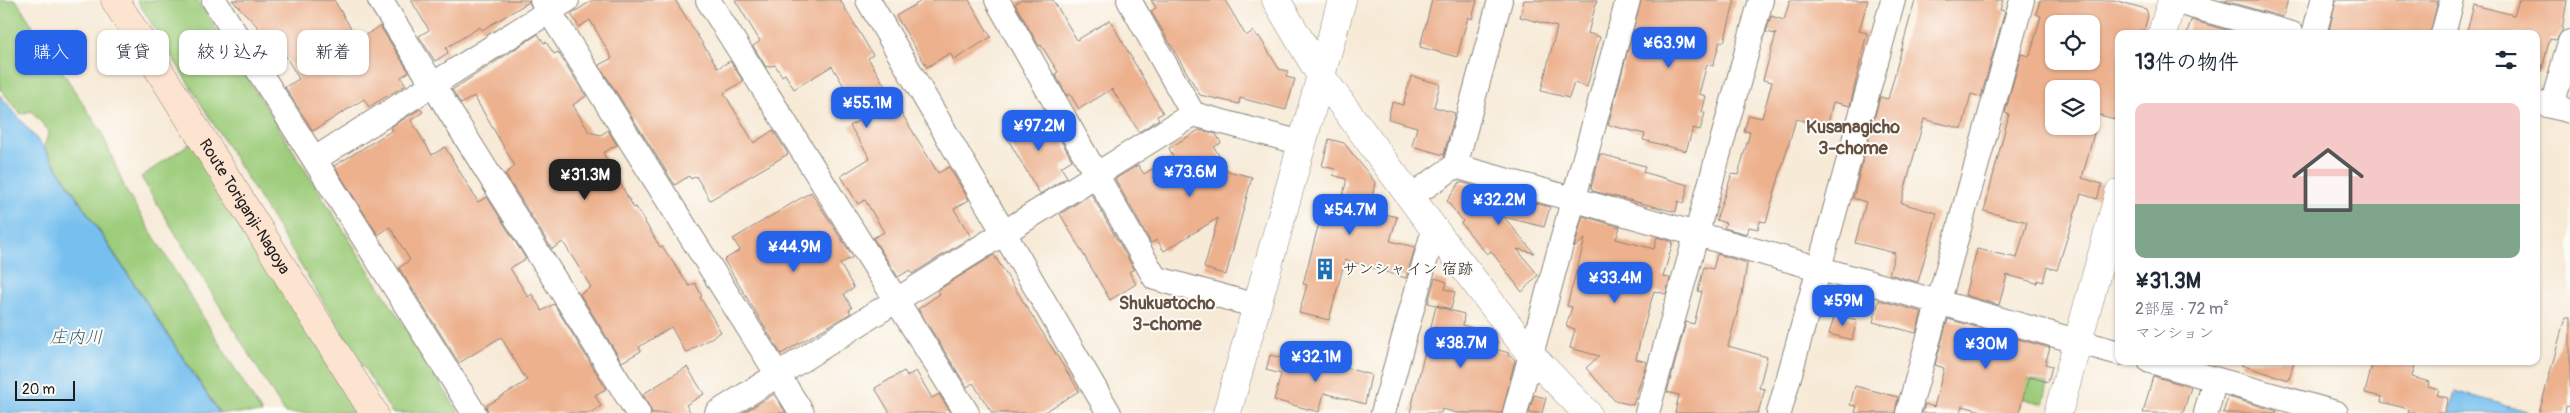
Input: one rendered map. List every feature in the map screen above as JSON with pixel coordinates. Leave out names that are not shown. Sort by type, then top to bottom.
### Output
[{"type":"main road","name":"Route Toriganji-Nagoya","points":[[115,0],[374,413]]},
{"type":"street","points":[[214,0],[474,413]]},
{"type":"street","points":[[380,0],[638,413]]},
{"type":"street","points":[[708,0],[967,413]]},
{"type":"street","points":[[868,0],[1109,413]]},
{"type":"street","points":[[997,0],[1098,173],[1155,278],[1257,306]]},
{"type":"street","points":[[1129,0],[1193,114],[1302,143]]},
{"type":"street","points":[[1276,0],[1321,76],[1434,230],[1532,356],[1587,413]]},
{"type":"street","points":[[1227,413],[1342,0]]},
{"type":"street","points":[[1410,197],[1455,166],[1500,0]]},
{"type":"street","points":[[1515,413],[1628,0]]},
{"type":"street","points":[[1647,413],[1761,0]]},
{"type":"street","points":[[1778,413],[1893,0]]},
{"type":"street","points":[[1908,413],[2022,0]]},
{"type":"street","points":[[2163,30],[2171,0],[2278,30]]},
{"type":"street","points":[[2315,30],[2323,0]]},
{"type":"street","points":[[2444,30],[2452,0]]},
{"type":"street","points":[[314,159],[432,85],[553,4],[777,375],[802,413]]},
{"type":"street","points":[[2553,106],[2570,42]]},
{"type":"street","points":[[717,413],[1193,114]]},
{"type":"street","points":[[1455,166],[2115,352]]},
{"type":"street","points":[[2058,413],[2115,207]]},
{"type":"street","points":[[1383,413],[1434,230]]},
{"type":"street","points":[[2164,365],[2336,413]]},
{"type":"street","points":[[2206,413],[2215,379]]},
{"type":"green space","points":[[0,0],[16,0],[35,30],[15,30],[15,75],[64,75],[102,133],[126,191],[262,413],[220,413],[44,147],[49,131],[31,111],[21,114],[0,89]]},
{"type":"green space","points":[[137,0],[198,0],[217,30],[179,30],[179,68],[169,52],[169,30],[156,30]]},
{"type":"green space","points":[[183,75],[245,75],[459,413],[392,413]]},
{"type":"green space","points":[[193,141],[359,413],[285,413],[141,177]]},
{"type":"green space","points":[[1986,368],[2048,384],[2043,404],[1981,387]]},
{"type":"water","name":"庄内川","points":[[0,95],[44,148],[219,413],[0,413]]},
{"type":"water","points":[[2455,391],[2527,411],[2526,413],[2449,413]]},
{"type":"building","points":[[232,0],[334,0],[352,30],[297,30],[297,75],[369,75],[369,33],[380,26],[409,72],[401,77],[406,85],[369,107],[364,99],[313,131],[285,87],[299,79],[287,58],[287,30],[261,30]]},
{"type":"building","points":[[411,0],[528,0],[529,2],[482,30],[480,27],[446,48],[448,53],[435,61],[419,36],[429,30]]},
{"type":"building","points":[[593,0],[675,0],[718,68],[730,61],[743,81],[724,93],[754,143],[773,130],[788,154],[710,200],[696,176],[691,179],[689,176],[675,185],[599,65],[612,58],[590,20],[579,27],[571,14]]},
{"type":"building","points":[[735,0],[840,0],[873,55],[868,58],[938,173],[949,167],[969,200],[954,209],[971,237],[912,274],[910,270],[898,277],[873,238],[884,232],[865,200],[858,204],[841,176],[870,158],[850,126],[863,118],[832,66],[794,89],[785,74],[782,76],[775,65],[766,67],[753,46],[760,41]]},
{"type":"building","points":[[923,0],[969,0],[991,37],[954,60],[950,53],[927,67],[896,16]]},
{"type":"building","points":[[1021,0],[1053,0],[1077,40],[1110,20],[1163,113],[1157,116],[1159,119],[1139,132],[1112,89],[1079,109],[1070,94],[1067,96],[1055,74],[1058,72],[1041,45],[1039,46],[1015,4]]},
{"type":"building","points":[[1151,0],[1225,0],[1246,36],[1253,31],[1257,37],[1259,36],[1279,69],[1288,71],[1286,77],[1295,79],[1286,110],[1240,98],[1239,104],[1200,95],[1151,11],[1156,8]]},
{"type":"building","points":[[1432,0],[1477,0],[1472,19],[1468,17],[1457,57],[1420,47]]},
{"type":"building","points":[[1524,0],[1597,0],[1588,33],[1600,37],[1587,87],[1574,83],[1569,98],[1541,91],[1557,27],[1520,17]]},
{"type":"building","points":[[1641,0],[1735,0],[1724,42],[1720,41],[1713,66],[1707,64],[1699,94],[1706,96],[1702,112],[1705,113],[1700,130],[1693,128],[1686,151],[1643,140],[1645,134],[1608,125]]},
{"type":"building","points":[[1790,0],[1868,0],[1859,31],[1867,33],[1850,106],[1833,102],[1828,123],[1821,121],[1819,125],[1796,119],[1766,222],[1760,221],[1758,229],[1749,227],[1747,234],[1724,228],[1726,223],[1716,220],[1732,174],[1738,175],[1750,132],[1744,131],[1749,115],[1762,118],[1772,82],[1763,80],[1776,34],[1766,32],[1771,16],[1784,20]]},
{"type":"building","points":[[1915,0],[2003,0],[2000,10],[2005,11],[1981,97],[1971,94],[1962,129],[1924,119],[1901,203],[1937,213],[1918,282],[1889,274],[1895,253],[1855,243],[1866,202],[1853,198],[1880,97],[1888,99]]},
{"type":"building","points":[[2040,0],[2114,0],[2146,9],[2148,15],[2144,30],[2115,30],[2115,119],[2100,115],[2100,80],[2045,80],[2045,135],[2094,135],[2082,178],[2102,184],[2097,199],[2081,194],[2057,270],[2047,267],[2043,282],[2038,280],[2037,283],[2007,275],[1999,305],[1965,295],[1977,249],[2017,258],[2027,222],[1984,211],[2009,114],[2005,113],[2021,54],[2030,56],[2041,16],[2036,14]]},
{"type":"building","points":[[2221,0],[2288,0],[2283,17]]},
{"type":"building","points":[[2336,0],[2438,0],[2431,30],[2329,30]]},
{"type":"building","points":[[2519,0],[2567,0],[2562,31],[2556,40],[2550,39],[2541,72],[2540,30],[2467,30],[2474,5],[2514,15]]},
{"type":"building","points":[[2191,20],[2226,30],[2188,30]]},
{"type":"building","points":[[538,34],[554,54],[558,52],[586,96],[573,105],[589,132],[601,135],[608,130],[617,145],[603,153],[634,208],[636,207],[660,247],[662,246],[689,286],[695,283],[702,296],[700,297],[721,332],[686,353],[671,327],[639,347],[641,351],[622,362],[580,294],[591,287],[563,242],[552,249],[505,174],[515,166],[474,96],[461,104],[452,90]]},
{"type":"building","points":[[1411,76],[1440,84],[1434,107],[1455,113],[1444,155],[1412,146],[1417,127],[1388,119],[1392,102],[1403,105]]},
{"type":"building","points":[[420,109],[423,112],[411,120],[432,155],[445,147],[478,202],[487,197],[526,259],[510,268],[528,297],[532,294],[542,311],[554,304],[606,389],[595,395],[601,406],[590,413],[488,413],[486,406],[527,381],[501,337],[459,363],[399,268],[410,260],[390,227],[378,235],[334,166],[393,130],[391,127]]},
{"type":"building","points":[[1032,114],[1040,129],[1051,122],[1072,160],[1061,167],[1067,177],[1040,194],[1003,131]]},
{"type":"building","points":[[1199,130],[1216,134],[1221,143],[1214,147],[1228,171],[1252,177],[1226,275],[1204,268],[1218,218],[1164,251],[1157,240],[1151,243],[1115,179],[1138,165],[1144,174],[1173,156],[1169,148]]},
{"type":"building","points":[[1329,139],[1344,143],[1375,182],[1370,210],[1397,217],[1390,241],[1415,247],[1406,278],[1345,260],[1329,320],[1299,313],[1307,285],[1303,284],[1319,223],[1323,224],[1325,216],[1337,219],[1346,183],[1346,179],[1333,175],[1335,169],[1322,166]]},
{"type":"building","points":[[1600,154],[1645,166],[1643,172],[1688,185],[1684,203],[1678,201],[1676,212],[1593,191],[1591,188]]},
{"type":"building","points":[[1460,182],[1550,207],[1544,227],[1504,217],[1534,253],[1517,249],[1538,275],[1522,292],[1491,251],[1487,254],[1474,239],[1447,201]]},
{"type":"building","points":[[811,192],[853,257],[840,264],[854,288],[844,294],[852,308],[849,310],[851,313],[781,354],[724,260],[740,250],[733,239]]},
{"type":"building","points":[[1091,194],[1134,269],[1129,272],[1136,284],[1110,300],[1060,214]]},
{"type":"building","points":[[1583,216],[1620,227],[1616,239],[1654,249],[1657,237],[1673,242],[1663,277],[1670,278],[1666,294],[1654,291],[1641,337],[1636,359],[1647,362],[1633,405],[1615,401],[1586,368],[1599,356],[1570,348],[1575,329],[1566,326],[1572,307],[1567,306],[1585,239],[1574,248]]},
{"type":"building","points":[[1717,254],[1747,263],[1742,295],[1728,346],[1767,357],[1759,388],[1765,389],[1758,413],[1675,413],[1679,395],[1667,392],[1686,322],[1694,324],[1702,292],[1698,291],[1704,267],[1713,269]]},
{"type":"building","points":[[994,255],[1079,391],[1043,413],[992,413],[973,383],[967,387],[918,309],[940,294],[938,290]]},
{"type":"building","points":[[1435,278],[1447,282],[1445,289],[1455,292],[1451,309],[1428,303]]},
{"type":"building","points":[[1879,300],[1922,312],[1916,333],[1873,322]]},
{"type":"building","points":[[1436,306],[1464,314],[1463,325],[1490,333],[1488,338],[1498,341],[1495,349],[1509,353],[1508,355],[1515,360],[1502,413],[1457,413],[1442,409],[1441,413],[1410,413]]},
{"type":"building","points":[[1835,314],[1857,320],[1852,340],[1829,334]]},
{"type":"building","points":[[2565,318],[2570,318],[2570,407],[2566,406],[2565,413],[2539,413]]},
{"type":"building","points":[[1948,319],[2050,348],[2045,364],[2052,366],[2048,382],[2029,377],[2019,413],[1990,413],[1962,406],[1960,413],[1922,413],[1925,404],[1934,407],[1944,368],[1935,365]]},
{"type":"building","points":[[1270,355],[1335,371],[1336,365],[1371,375],[1365,404],[1324,393],[1319,412],[1274,400],[1281,374],[1266,370]]},
{"type":"building","points":[[2241,365],[2293,365],[2289,380]]},
{"type":"building","points":[[2372,365],[2415,365],[2412,377],[2429,382],[2428,386],[2439,389],[2437,395],[2448,398],[2444,413],[2408,413],[2409,409],[2381,402],[2382,397],[2365,393]]},
{"type":"building","points":[[687,367],[704,394],[686,405],[691,413],[652,413],[643,394]]},
{"type":"building","points":[[904,371],[907,376],[916,371],[932,398],[939,394],[951,413],[890,413],[875,388]]},
{"type":"building","points":[[2153,376],[2191,387],[2183,413],[2143,413]]},
{"type":"building","points":[[1855,386],[1898,397],[1895,413],[1855,413],[1857,406],[1850,405]]},
{"type":"building","points":[[774,394],[786,413],[743,413]]},
{"type":"building","points":[[1534,395],[1546,398],[1542,413],[1529,413]]},
{"type":"building","points":[[2228,397],[2277,411],[2276,413],[2223,413]]},
{"type":"place","name":"サンシャイン 宿跡","points":[[1325,269]]},
{"type":"district","name":"Kusanagicho 3-chome","points":[[1853,137]]},
{"type":"district","name":"Shukuatocho 3-chome","points":[[1167,313]]}]
